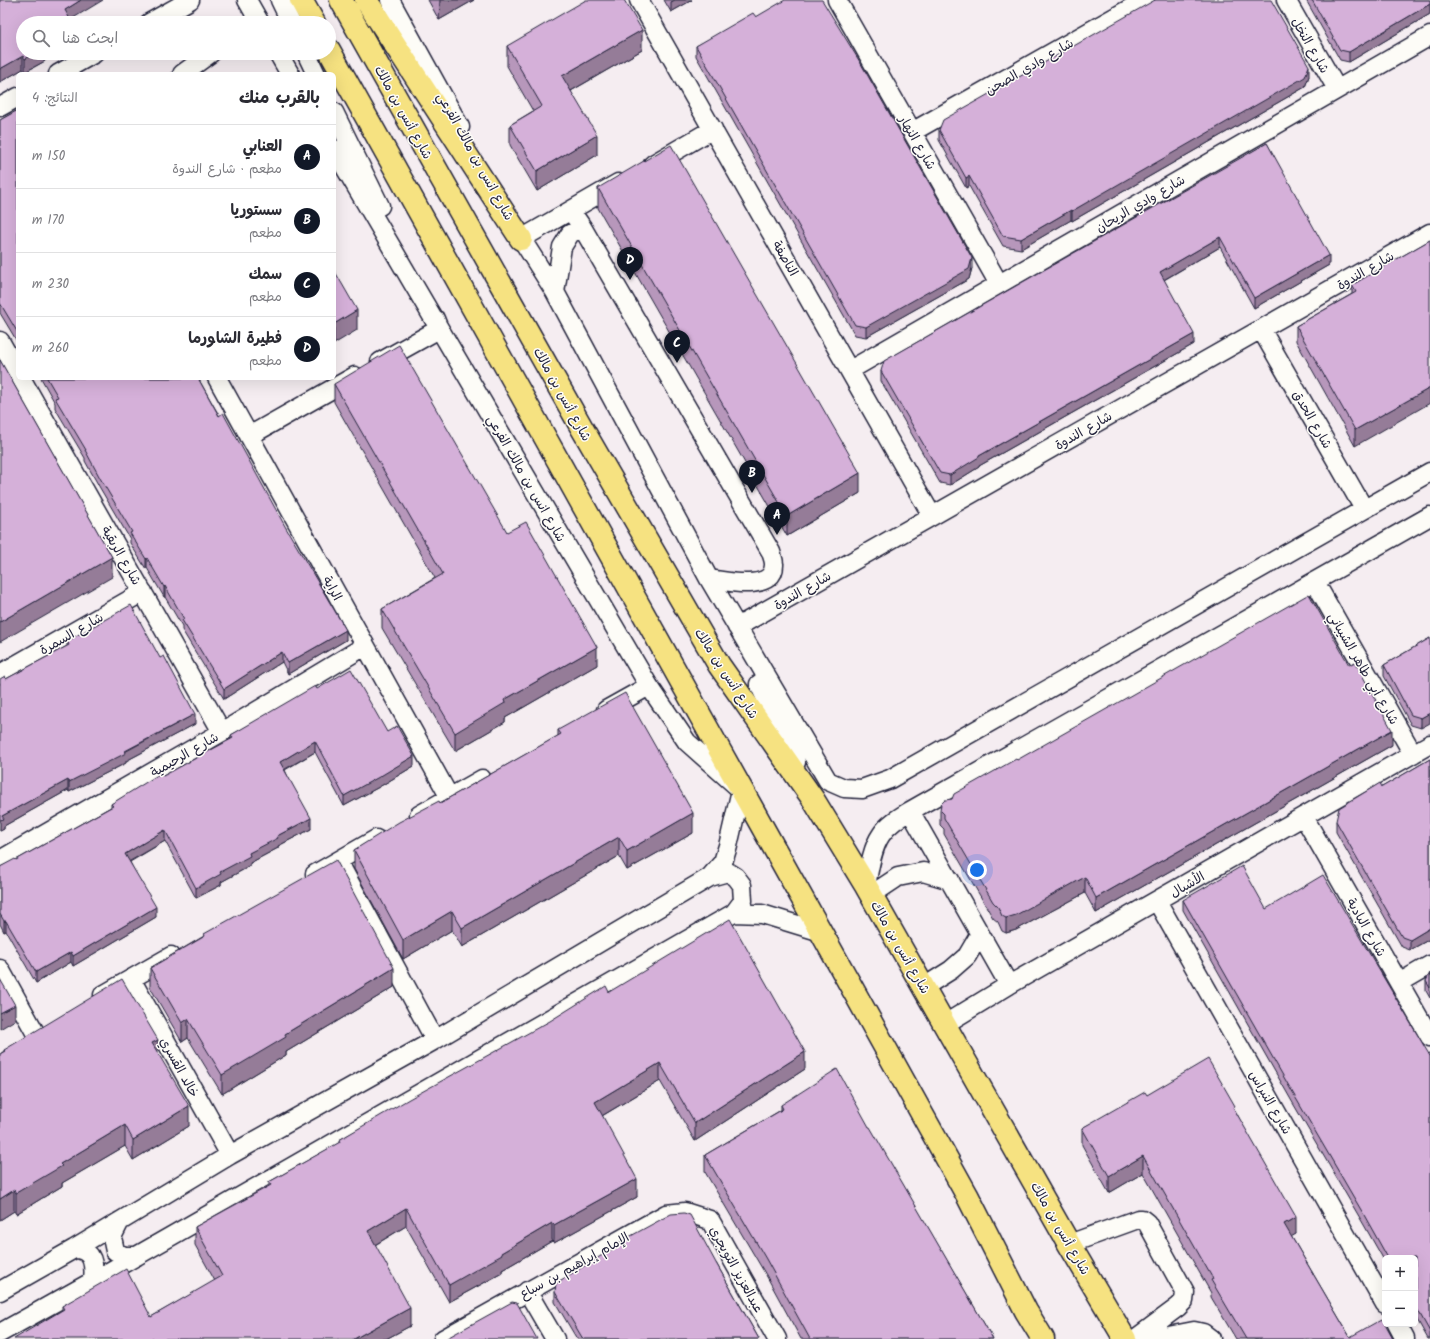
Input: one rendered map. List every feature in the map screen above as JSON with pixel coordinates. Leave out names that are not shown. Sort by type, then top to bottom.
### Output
[{"type":"main road","points":[[301,0],[310,16]]},
{"type":"main road","name":"شارع أنس بن مالك","points":[[341,0],[583,430],[718,665],[813,799],[868,890],[1125,1339]]},
{"type":"main road","points":[[366,0],[521,239]]},
{"type":"main road","points":[[335,60],[967,1195],[1026,1311],[1042,1339]]},
{"type":"street","points":[[161,16],[190,0]]},
{"type":"street","points":[[247,0],[254,16]]},
{"type":"street","points":[[280,0],[288,16]]},
{"type":"street","name":"شارع انس بن مالك الفرعي","points":[[390,0],[521,239],[555,292],[709,579],[828,781],[844,788],[862,789],[890,779],[1430,472]]},
{"type":"street","name":"الناصفة","points":[[639,0],[932,516]]},
{"type":"street","name":"شارع النهار","points":[[836,0],[999,284]]},
{"type":"street","name":"شارع وادي الصحن","points":[[912,132],[1145,0]]},
{"type":"street","name":"شارع النخل","points":[[1286,0],[1337,89]]},
{"type":"street","name":"شارع وادي الريحان","points":[[850,370],[1430,36]]},
{"type":"street","points":[[62,72],[83,60]]},
{"type":"street","points":[[185,72],[201,60]]},
{"type":"street","points":[[282,60],[289,72]]},
{"type":"street","points":[[309,60],[315,72]]},
{"type":"street","points":[[0,107],[16,98]]},
{"type":"street","points":[[249,436],[439,329],[336,116]]},
{"type":"street","points":[[521,239],[713,129]]},
{"type":"street","name":"شارع انس بن مالك الفرعي","points":[[336,152],[649,686],[687,742],[741,790]]},
{"type":"street","points":[[571,211],[582,227],[771,552],[774,564],[772,573],[766,579],[749,584],[709,579]]},
{"type":"street","points":[[555,292],[562,247],[570,234],[582,227]]},
{"type":"street","name":"شارع الندوة","points":[[737,627],[1430,233]]},
{"type":"street","name":"شارع الحدق","points":[[1261,329],[1364,509]]},
{"type":"street","points":[[0,341],[16,369]]},
{"type":"street","name":"شارع الربقية","points":[[22,380],[222,732]]},
{"type":"street","name":"الراية","points":[[218,380],[450,798]]},
{"type":"street","points":[[950,880],[923,872],[898,878],[868,890],[873,854],[881,835],[894,821],[910,810],[1430,516]]},
{"type":"street","points":[[709,579],[813,799]]},
{"type":"street","name":"شارع أبي طاهر الشيباني","points":[[1315,582],[1413,754]]},
{"type":"street","name":"شارع السمرة","points":[[0,674],[143,592]]},
{"type":"street","name":"شارع الرحيمية","points":[[0,860],[222,732],[365,646]]},
{"type":"street","points":[[594,717],[649,686]]},
{"type":"street","name":"الأشبال","points":[[945,1024],[1009,985],[1430,744]]},
{"type":"street","points":[[303,881],[498,771]]},
{"type":"street","points":[[710,877],[723,862],[731,835],[741,790]]},
{"type":"street","points":[[910,810],[1009,985]]},
{"type":"street","name":"شارع البادية","points":[[1304,817],[1430,1037]]},
{"type":"street","points":[[338,861],[435,1040]]},
{"type":"street","points":[[0,1291],[74,1249],[230,1155],[435,1040],[710,877],[728,872],[736,877],[742,885],[743,901],[734,912],[94,1281],[0,1333]]},
{"type":"street","name":"شارع النبراس","points":[[1157,901],[1382,1299]]},
{"type":"street","points":[[734,912],[762,914],[821,932]]},
{"type":"street","points":[[924,987],[951,970],[967,956],[980,934]]},
{"type":"street","points":[[90,1003],[186,948]]},
{"type":"street","points":[[1399,983],[1430,965]]},
{"type":"street","points":[[0,969],[36,1034]]},
{"type":"street","name":"خالد القسري","points":[[131,979],[230,1155]]},
{"type":"street","name":"الإمام إبراهيم بن سباع","points":[[443,1339],[666,1214],[685,1212],[710,1220]]},
{"type":"street","points":[[1070,1244],[1138,1219],[1142,1219],[1147,1223],[1185,1292],[1184,1301],[1178,1307],[1135,1339]]},
{"type":"street","name":"عبدالعزيز التويجري","points":[[710,1220],[776,1339]]},
{"type":"street","points":[[120,1221],[112,1237],[115,1251],[124,1256],[137,1256]]},
{"type":"street","points":[[74,1249],[84,1251],[90,1257],[94,1269],[94,1281]]},
{"type":"street","points":[[527,1292],[555,1339]]},
{"type":"street","points":[[1399,1327],[1405,1339]]},
{"type":"street","points":[[1153,1339],[1194,1331],[1203,1333],[1211,1339]]},
{"type":"building","points":[[0,0],[81,0],[65,10],[68,16],[16,16],[16,60],[0,69]]},
{"type":"building","points":[[586,0],[624,0],[642,30],[562,76],[597,135],[537,171],[510,125],[542,106],[507,46]]},
{"type":"building","points":[[785,0],[822,0],[860,62],[972,258],[969,269],[866,327],[855,325],[696,46],[753,13],[756,17]]},
{"type":"building","points":[[1155,0],[1271,0],[1309,66],[1305,77],[1021,239],[1003,236],[969,176],[966,178],[939,130],[943,120]]},
{"type":"building","points":[[1312,0],[1430,0],[1430,4],[1349,52],[1340,50]]},
{"type":"building","points":[[16,111],[16,330],[0,303],[0,120]]},
{"type":"building","points":[[1267,143],[1329,255],[1254,298],[1220,237],[1160,272],[1194,334],[979,456],[950,475],[940,473],[881,371],[884,361]]},
{"type":"building","points":[[671,145],[860,473],[787,516],[598,188]]},
{"type":"building","points":[[1430,240],[1430,388],[1355,430],[1296,326],[1356,292],[1352,285]]},
{"type":"building","points":[[336,273],[357,310],[336,323]]},
{"type":"building","points":[[399,345],[507,532],[526,522],[597,647],[504,700],[505,703],[455,733],[382,609],[443,574],[334,384]]},
{"type":"building","points":[[0,360],[112,557],[0,622]]},
{"type":"building","points":[[48,380],[199,380],[219,416],[223,413],[286,528],[346,630],[288,663],[282,652],[224,689],[182,620],[184,619],[165,586],[164,587],[130,533],[132,532],[55,398],[58,397]]},
{"type":"building","points":[[1309,594],[1349,665],[1355,662],[1392,730],[1096,898],[1085,877],[1016,915],[1006,918],[1002,916],[944,818],[944,814],[940,810],[941,804],[945,800],[952,799],[954,794],[1016,759],[1017,760]]},
{"type":"building","points":[[131,605],[160,658],[164,656],[195,714],[125,751],[126,753],[69,782],[68,780],[2,816],[4,819],[0,820],[0,679],[5,676],[6,679],[69,645],[67,641]]},
{"type":"building","points":[[1430,638],[1430,713],[1421,718],[1411,715],[1384,665]]},
{"type":"building","points":[[351,669],[387,732],[397,726],[414,756],[344,796],[315,741],[280,762],[311,818],[249,853],[250,856],[220,872],[221,874],[196,888],[165,830],[125,854],[156,907],[73,956],[71,952],[36,972],[6,921],[4,921],[0,914],[0,867],[15,859],[16,860],[113,806],[111,804],[161,773],[163,776],[233,738],[231,735],[315,686],[317,689]]},
{"type":"building","points":[[625,693],[693,813],[627,851],[619,837],[462,928],[452,911],[403,940],[354,850],[399,822],[439,801],[440,803],[561,734],[558,730]]},
{"type":"building","points":[[1430,759],[1430,928],[1410,940],[1402,937],[1336,821],[1339,808],[1380,783],[1382,787]]},
{"type":"building","points":[[336,860],[394,968],[285,1034],[286,1037],[222,1075],[188,1019],[182,1023],[150,968],[205,936],[204,934]]},
{"type":"building","points":[[1242,866],[1266,909],[1323,875],[1430,1056],[1430,1332],[1418,1310],[1418,1255],[1386,1255],[1183,900]]},
{"type":"building","points":[[730,919],[805,1052],[695,1123],[660,1063],[595,1102],[637,1179],[554,1225],[552,1223],[501,1253],[502,1255],[449,1285],[406,1208],[368,1231],[410,1308],[354,1339],[14,1339],[64,1309],[62,1306],[126,1269],[151,1317],[222,1276],[195,1227],[271,1185],[269,1182],[340,1142],[339,1140],[409,1099],[550,1021],[606,986],[609,992]]},
{"type":"building","points":[[1430,973],[1430,988],[1426,981]]},
{"type":"building","points":[[0,979],[15,1005],[0,1013]]},
{"type":"building","points":[[122,979],[158,1040],[152,1043],[189,1106],[133,1140],[125,1125],[60,1164],[62,1166],[16,1193],[14,1190],[0,1199],[0,1054],[5,1051],[4,1050]]},
{"type":"building","points":[[1208,1059],[1235,1106],[1233,1107],[1296,1217],[1284,1224],[1350,1337],[1382,1319],[1382,1327],[1386,1327],[1393,1339],[1246,1339],[1211,1280],[1213,1279],[1143,1156],[1109,1176],[1082,1128],[1145,1092],[1147,1095]]},
{"type":"building","points":[[837,1069],[869,1127],[993,1339],[810,1339],[766,1259],[705,1155],[783,1109],[781,1105]]},
{"type":"building","points":[[684,1213],[690,1215],[759,1339],[583,1339],[555,1292],[556,1283],[619,1245],[618,1243],[671,1214]]},
{"type":"building","points":[[512,1302],[517,1303],[537,1339],[447,1339],[447,1338]]},
{"type":"place","name":"فطيرة الشاورما","points":[[630,280]]},
{"type":"place","name":"سمك","points":[[677,363]]},
{"type":"place","name":"سستوريا","points":[[752,493]]},
{"type":"place","name":"العنابي","points":[[777,535]]}]
